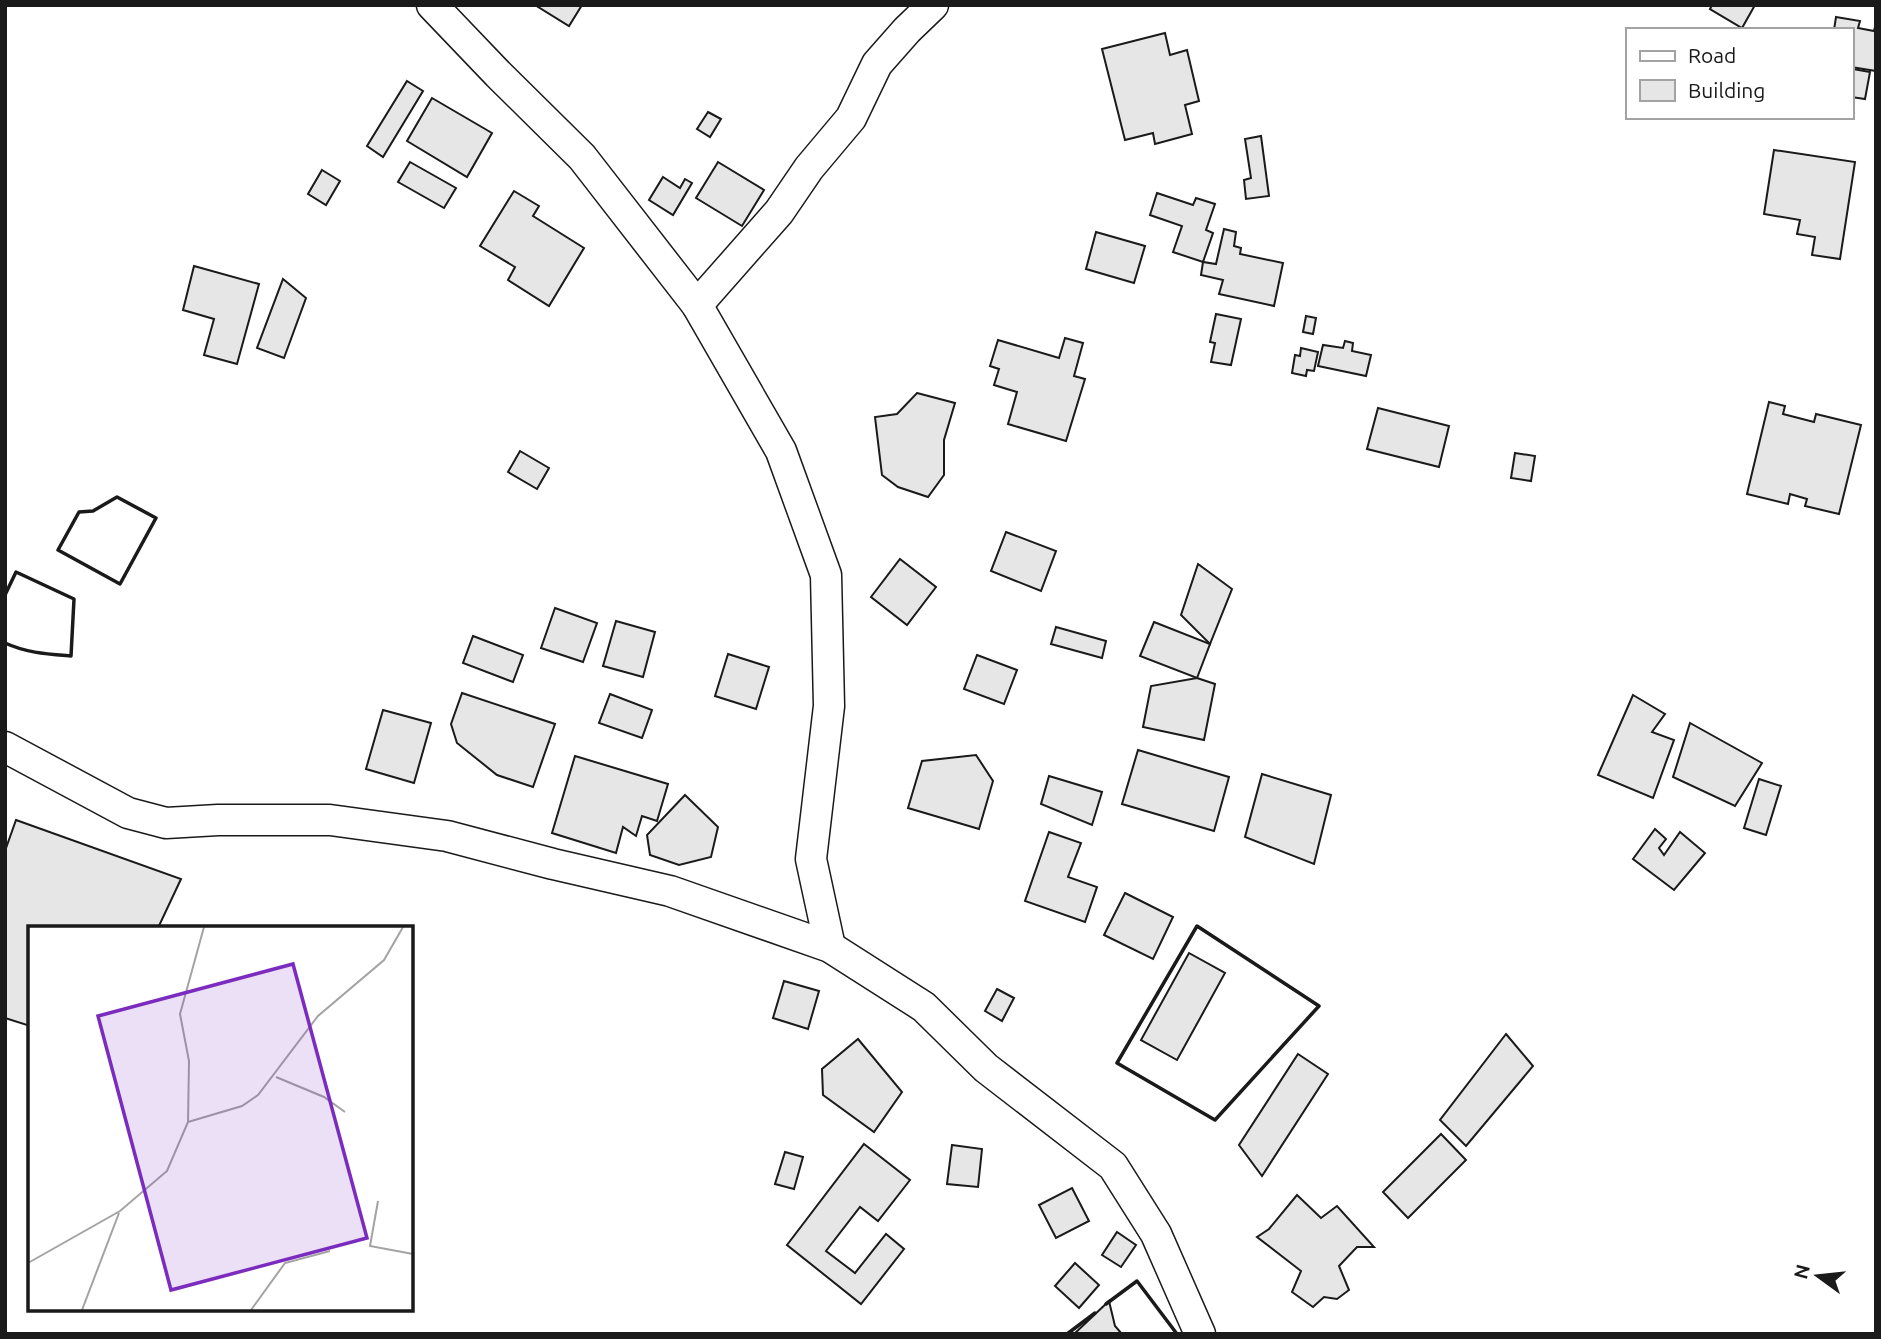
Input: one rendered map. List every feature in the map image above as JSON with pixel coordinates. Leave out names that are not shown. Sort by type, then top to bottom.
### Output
[{"type":"street","points":[[432,5],[582,157],[697,305],[781,451],[826,575],[829,706],[811,859],[830,947]]},
{"type":"street","points":[[697,305],[779,212],[809,167],[851,118],[877,64],[933,5]]},
{"type":"street","points":[[5,747],[128,813],[166,823],[330,820],[447,836],[670,891],[830,947],[924,1007],[986,1068],[1113,1166],[1156,1234],[1199,1334]]},
{"type":"building","points":[[535,5],[582,5],[569,26]]},
{"type":"building","points":[[1712,5],[1755,5],[1742,28],[1710,9]]},
{"type":"building","points":[[1836,17],[1860,21],[1858,28],[1874,31],[1876,23],[1876,71],[1853,67],[1853,28],[1834,28]]},
{"type":"building","points":[[1165,33],[1170,55],[1187,50],[1199,101],[1185,105],[1192,134],[1155,144],[1153,133],[1125,140],[1102,49]]},
{"type":"building","points":[[1853,69],[1870,72],[1865,99],[1853,97]]},
{"type":"building","points":[[407,81],[423,91],[383,157],[367,146]]},
{"type":"building","points":[[432,98],[492,133],[467,177],[407,141]]},
{"type":"building","points":[[708,112],[721,119],[710,137],[697,129]]},
{"type":"building","points":[[1261,136],[1269,196],[1246,199],[1244,180],[1251,178],[1245,139]]},
{"type":"building","points":[[1774,150],[1855,162],[1840,259],[1812,255],[1815,237],[1797,234],[1800,220],[1764,214]]},
{"type":"building","points":[[410,162],[456,188],[444,208],[398,182]]},
{"type":"building","points":[[718,162],[764,190],[742,226],[696,198]]},
{"type":"building","points":[[322,170],[340,181],[326,205],[308,194]]},
{"type":"building","points":[[663,177],[680,188],[685,179],[692,183],[673,215],[649,200]]},
{"type":"building","points":[[514,191],[539,206],[533,216],[584,248],[549,306],[508,280],[515,267],[480,246]]},
{"type":"building","points":[[1157,193],[1193,205],[1196,198],[1215,204],[1206,230],[1213,233],[1203,262],[1173,252],[1182,226],[1150,215]]},
{"type":"building","points":[[1224,229],[1236,232],[1234,246],[1241,248],[1240,254],[1283,263],[1274,306],[1219,294],[1223,280],[1201,275],[1203,262],[1216,264]]},
{"type":"building","points":[[1096,232],[1145,246],[1134,283],[1086,269]]},
{"type":"building","points":[[194,266],[259,284],[237,364],[204,355],[214,319],[183,310]]},
{"type":"building","points":[[283,279],[306,298],[284,358],[257,348]]},
{"type":"building","points":[[1216,314],[1241,319],[1231,365],[1211,362],[1215,343],[1210,342]]},
{"type":"building","points":[[1306,316],[1316,318],[1313,334],[1303,332]]},
{"type":"building","points":[[1065,338],[1083,343],[1074,376],[1085,379],[1066,441],[1008,424],[1017,392],[994,385],[999,369],[990,366],[998,340],[1059,358]]},
{"type":"building","points":[[1345,341],[1353,343],[1352,351],[1371,355],[1366,376],[1318,366],[1323,345],[1343,348]]},
{"type":"building","points":[[1301,348],[1318,352],[1314,371],[1307,370],[1306,376],[1292,373],[1295,355],[1300,356]]},
{"type":"building","points":[[917,393],[955,403],[944,440],[944,475],[928,497],[898,487],[882,475],[875,417],[897,414]]},
{"type":"building","points":[[1769,402],[1785,406],[1783,414],[1814,422],[1816,414],[1861,425],[1839,514],[1805,506],[1807,499],[1790,494],[1788,504],[1747,494]]},
{"type":"building","points":[[1378,408],[1449,426],[1439,467],[1367,449]]},
{"type":"building","points":[[520,451],[549,468],[537,489],[508,472]]},
{"type":"building","points":[[1515,453],[1535,456],[1531,481],[1511,478]]},
{"type":"building","points":[[1006,532],[1056,551],[1041,591],[991,571]]},
{"type":"building","points":[[900,559],[936,587],[907,625],[871,597]]},
{"type":"building","points":[[1198,564],[1232,589],[1210,644],[1181,615]]},
{"type":"building","points":[[555,608],[597,623],[583,662],[541,648]]},
{"type":"building","points":[[616,621],[655,632],[643,677],[603,666]]},
{"type":"building","points":[[1154,622],[1210,644],[1197,678],[1140,656]]},
{"type":"building","points":[[1056,627],[1106,641],[1102,658],[1051,644]]},
{"type":"building","points":[[473,636],[523,655],[513,682],[463,663]]},
{"type":"building","points":[[728,654],[769,667],[756,709],[715,696]]},
{"type":"building","points":[[977,655],[1017,670],[1004,704],[964,689]]},
{"type":"building","points":[[1197,678],[1215,684],[1204,740],[1143,727],[1151,686]]},
{"type":"building","points":[[462,693],[555,724],[533,787],[497,775],[457,743],[451,724]]},
{"type":"building","points":[[610,694],[652,710],[642,738],[599,723]]},
{"type":"building","points":[[1633,695],[1665,714],[1652,732],[1674,740],[1653,798],[1598,775]]},
{"type":"building","points":[[383,710],[431,723],[414,783],[366,769]]},
{"type":"building","points":[[1690,723],[1762,763],[1735,806],[1673,777]]},
{"type":"building","points":[[1138,750],[1229,777],[1214,831],[1122,804]]},
{"type":"building","points":[[976,755],[993,781],[979,829],[908,808],[922,761]]},
{"type":"building","points":[[575,756],[668,784],[657,821],[642,816],[636,836],[623,827],[616,853],[552,833]]},
{"type":"building","points":[[1262,774],[1331,795],[1314,864],[1245,837]]},
{"type":"building","points":[[1049,776],[1102,792],[1092,825],[1041,804]]},
{"type":"building","points":[[1759,779],[1781,786],[1766,835],[1744,828]]},
{"type":"building","points":[[685,795],[718,827],[711,857],[679,865],[650,855],[647,835]]},
{"type":"building","points":[[16,820],[181,879],[159,926],[28,926],[28,1025],[5,1018],[5,851]]},
{"type":"building","points":[[1655,829],[1666,839],[1659,848],[1664,855],[1680,832],[1705,853],[1674,890],[1633,859]]},
{"type":"building","points":[[1049,832],[1081,843],[1068,877],[1097,887],[1085,922],[1025,901]]},
{"type":"building","points":[[1125,893],[1173,917],[1153,959],[1104,935]]},
{"type":"building","points":[[1189,953],[1225,973],[1177,1060],[1141,1040]]},
{"type":"building","points":[[784,981],[819,991],[808,1029],[773,1018]]},
{"type":"building","points":[[997,989],[1014,998],[1002,1021],[985,1011]]},
{"type":"building","points":[[1506,1034],[1533,1066],[1466,1146],[1440,1120]]},
{"type":"building","points":[[858,1039],[902,1092],[874,1132],[823,1095],[822,1069]]},
{"type":"building","points":[[1298,1054],[1328,1074],[1262,1176],[1239,1145]]},
{"type":"building","points":[[1441,1134],[1466,1160],[1408,1218],[1383,1192]]},
{"type":"building","points":[[864,1144],[910,1180],[878,1221],[860,1207],[826,1251],[855,1273],[886,1234],[904,1249],[861,1304],[787,1245]]},
{"type":"building","points":[[952,1145],[982,1149],[978,1187],[947,1184]]},
{"type":"building","points":[[785,1152],[803,1157],[794,1189],[775,1184]]},
{"type":"building","points":[[1072,1188],[1089,1221],[1056,1238],[1039,1205]]},
{"type":"building","points":[[1297,1195],[1321,1218],[1337,1206],[1374,1247],[1357,1247],[1339,1266],[1349,1290],[1337,1299],[1324,1297],[1313,1307],[1292,1292],[1301,1271],[1257,1237],[1269,1229]]},
{"type":"building","points":[[1117,1232],[1136,1245],[1121,1267],[1102,1255]]},
{"type":"building","points":[[1075,1263],[1099,1285],[1079,1308],[1055,1286]]},
{"type":"building","points":[[1109,1301],[1115,1326],[1122,1334],[1074,1334]]},
{"type":"wall","points":[[117,497],[156,518],[120,584],[58,550],[79,512],[93,511],[117,497]]},
{"type":"wall","points":[[5,595],[16,572],[74,599],[71,656],[29,651],[5,643]]},
{"type":"wall","points":[[1197,926],[1319,1006],[1215,1120],[1117,1063],[1197,926]]},
{"type":"wall","points":[[1106,1304],[1137,1281],[1177,1334]]},
{"type":"wall","points":[[1067,1334],[1095,1313]]}]
